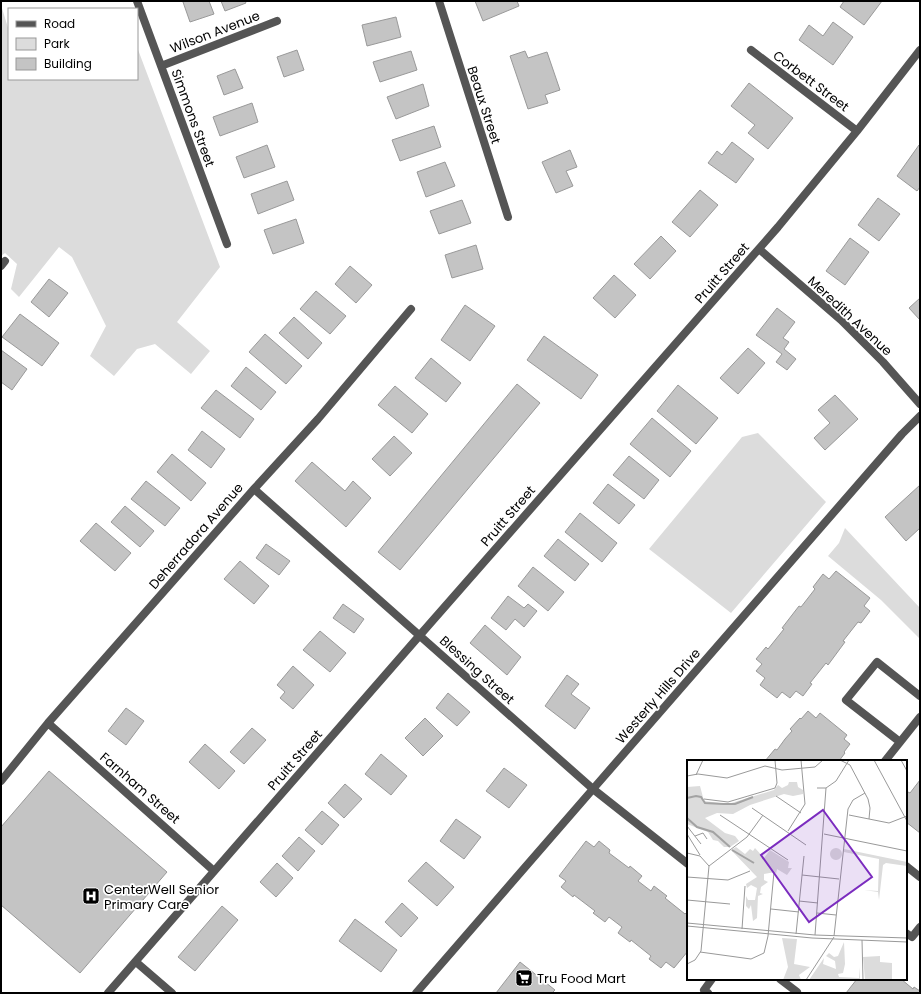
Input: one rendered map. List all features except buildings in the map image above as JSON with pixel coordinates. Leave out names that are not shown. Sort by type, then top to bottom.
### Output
[{"type":"street","name":"Simmons Street","points":[[137,1],[227,244]]},
{"type":"street","name":"Beaux Street","points":[[439,1],[508,216]]},
{"type":"street","name":"Wilson Avenue","points":[[161,66],[277,21]]},
{"type":"street","name":"Corbett Street","points":[[751,50],[857,131]]},
{"type":"street","name":"Pruitt Street","points":[[108,993],[778,227],[857,131],[920,50]]},
{"type":"street","name":"Meredith Avenue","points":[[759,249],[841,320],[920,404]]},
{"type":"street","name":"Deherradora Avenue","points":[[1,781],[48,723],[254,488],[318,418],[411,309]]},
{"type":"street","name":"Westerly Hills Drive","points":[[416,993],[902,434],[920,416]]},
{"type":"street","name":"Blessing Street","points":[[254,488],[593,789],[687,863]]},
{"type":"street","points":[[900,742],[846,700],[877,662],[920,696]]},
{"type":"street","points":[[886,760],[920,717]]},
{"type":"street","name":"Farnham Street","points":[[48,723],[214,870]]},
{"type":"street","points":[[907,867],[920,877]]},
{"type":"street","points":[[907,934],[912,937],[920,927]]},
{"type":"street","points":[[136,962],[172,993]]},
{"type":"street","points":[[706,991],[712,980]]},
{"type":"street","points":[[781,980],[797,992],[796,993]]},
{"type":"green space","points":[[1,5],[8,28],[8,80],[138,80],[138,50],[220,267],[177,322],[210,351],[191,374],[155,344],[137,349],[114,376],[90,356],[106,326],[72,257],[59,247],[19,297],[11,289],[17,264],[5,253],[1,256]]},
{"type":"green space","points":[[758,433],[826,502],[731,613],[649,549],[742,437]]},
{"type":"green space","points":[[845,528],[920,608],[920,639],[881,600],[828,556],[839,543]]},
{"type":"place","name":"CenterWell Senior Primary Care","points":[[91,896]]},
{"type":"place","name":"Tru Food Mart","points":[[524,978]]}]
